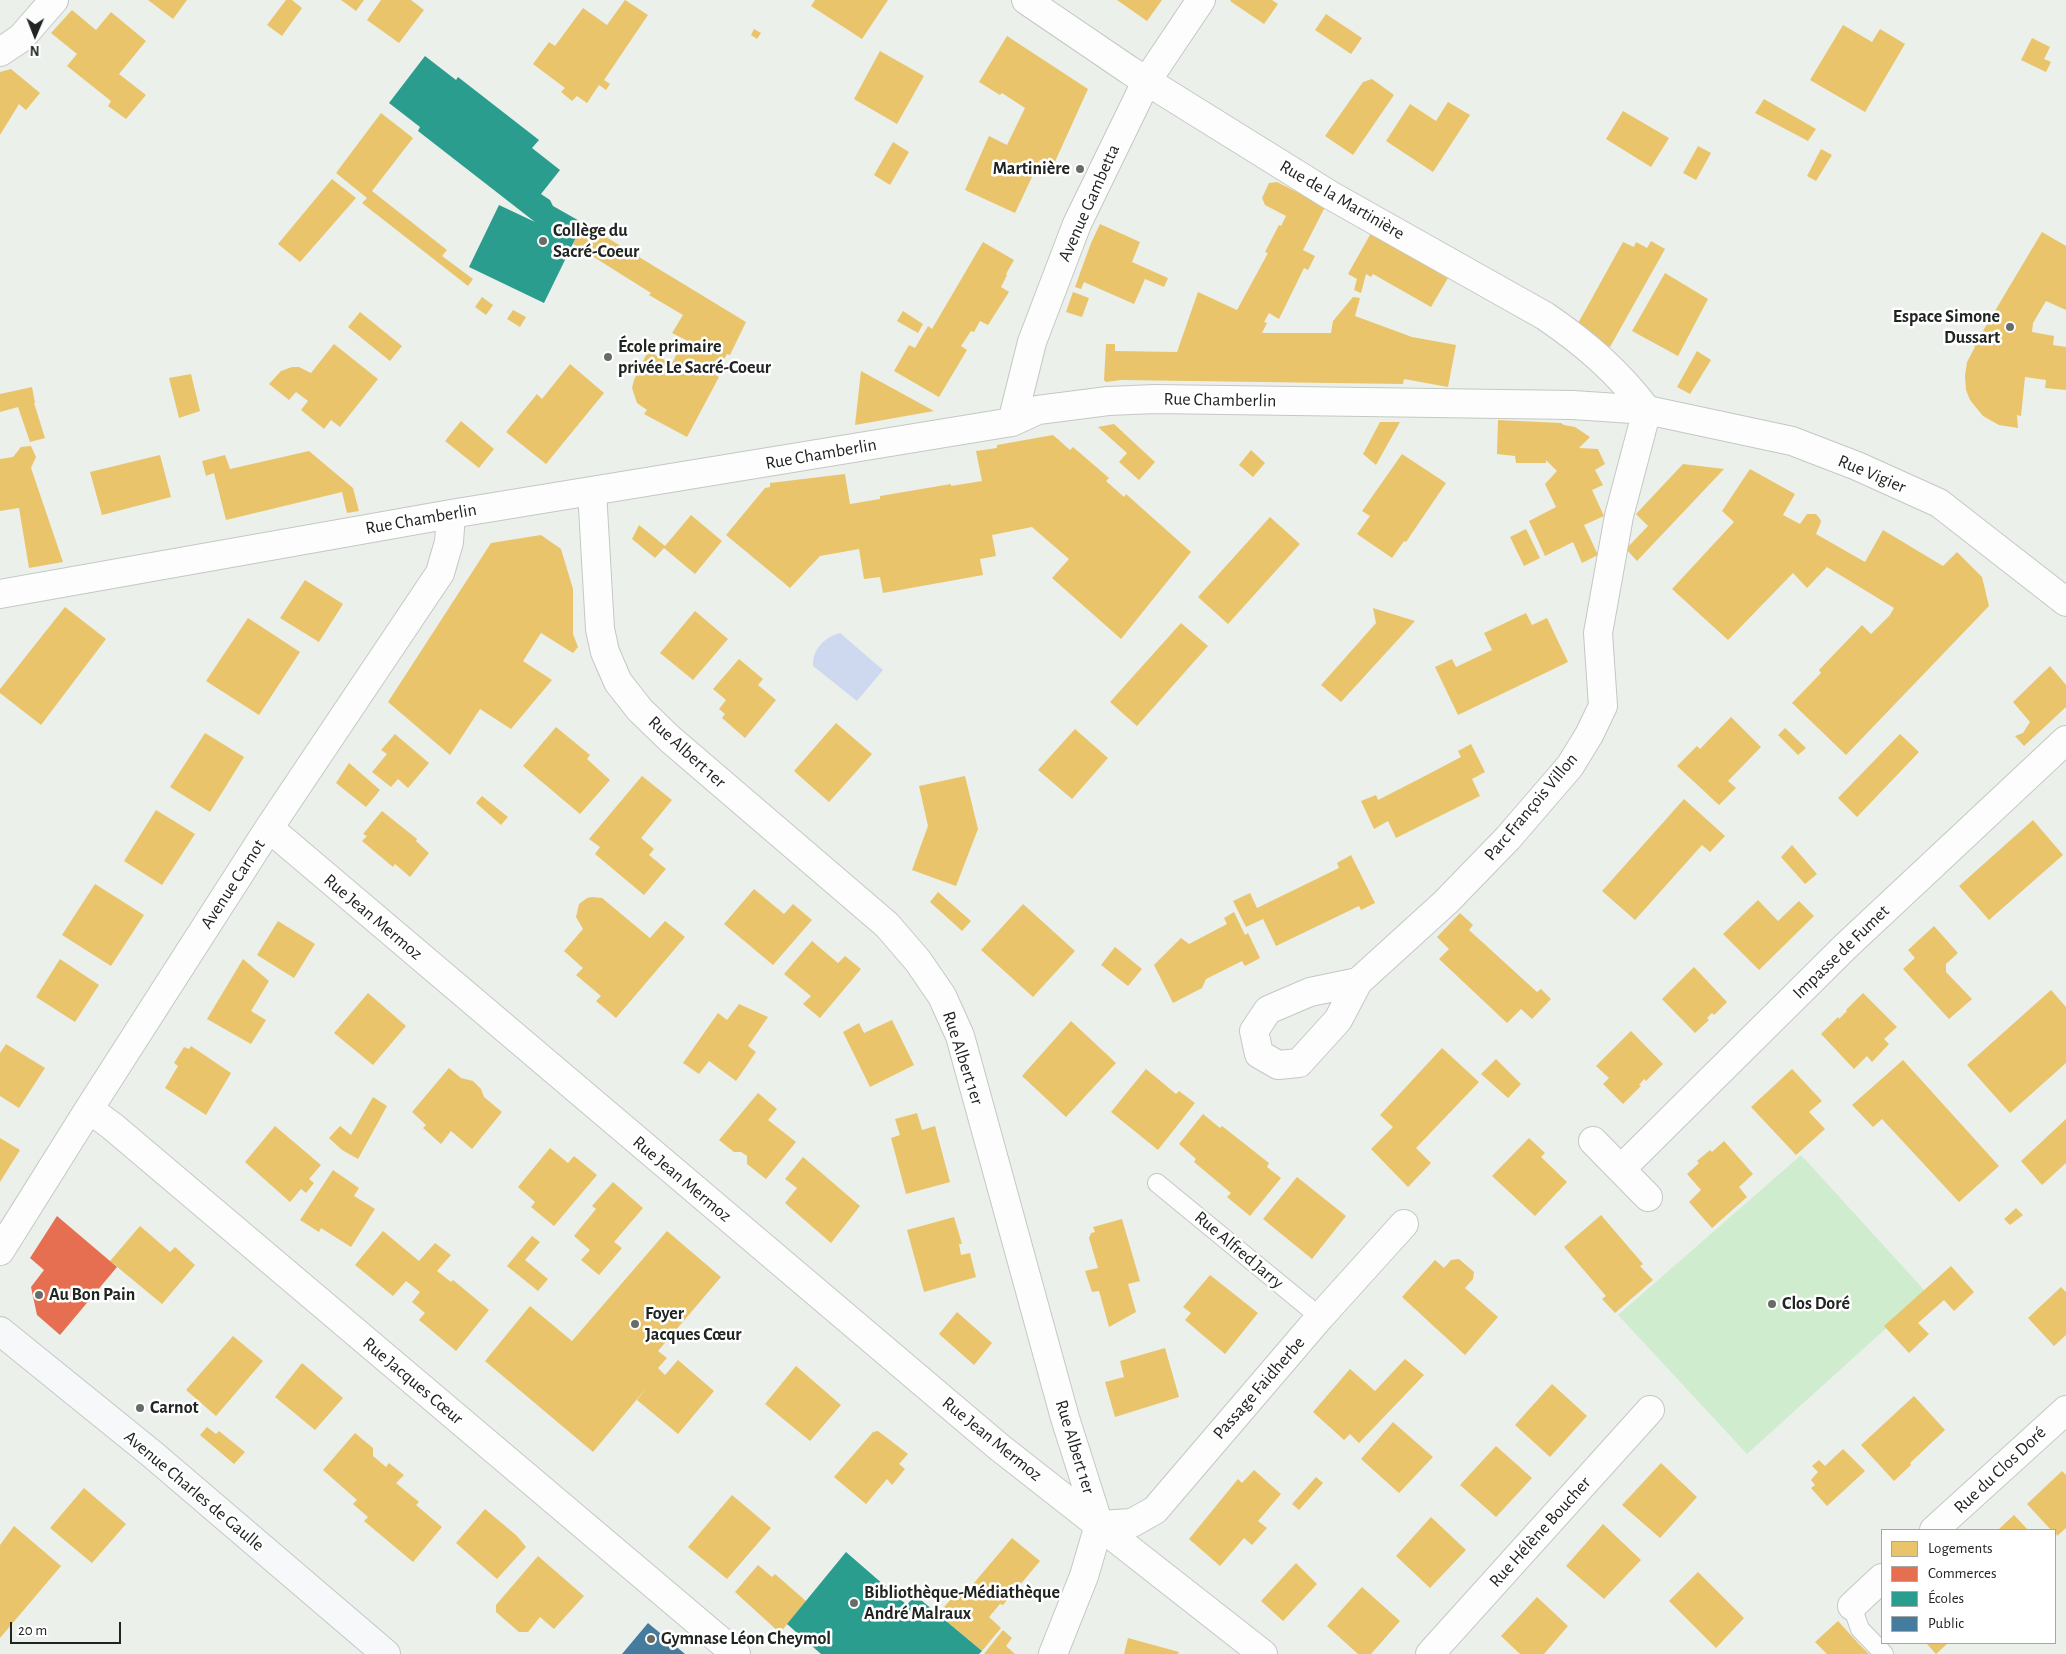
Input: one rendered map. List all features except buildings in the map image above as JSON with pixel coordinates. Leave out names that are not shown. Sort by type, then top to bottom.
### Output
[{"type":"street","points":[[0,52],[21,38],[54,0]]},
{"type":"street","name":"Rue de la Martinière","points":[[1026,0],[1146,82],[1330,195],[1544,316],[1577,338],[1607,364],[1626,383],[1647,410]]},
{"type":"street","name":"Avenue Gambetta","points":[[1012,422],[1032,342],[1077,224],[1146,82],[1201,0]]},
{"type":"street","name":"Rue Chamberlin","points":[[0,594],[451,514],[1012,422],[1038,410],[1108,401],[1155,399],[1573,405],[1647,410]]},
{"type":"street","name":"Rue Vigier","points":[[1647,410],[1792,442],[1857,466],[1940,503],[2066,602]]},
{"type":"street","name":"Parc François Villon","points":[[1358,982],[1446,902],[1508,838],[1570,766],[1589,735],[1602,706],[1598,633],[1619,516],[1647,410]]},
{"type":"street","name":"Rue Albert 1er","points":[[592,491],[600,629],[605,652],[618,682],[640,710],[670,739],[887,925],[918,960],[942,996],[960,1036],[1065,1418],[1099,1525]]},
{"type":"street","name":"Avenue Carnot","points":[[0,1251],[268,828],[440,573],[450,542],[451,514]]},
{"type":"street","name":"Impasse de Fumet","points":[[1621,1169],[1846,946],[2066,740]]},
{"type":"street","name":"Rue Jean Mermoz","points":[[268,828],[992,1440],[1099,1525]]},
{"type":"street","name":"Rue Jacques Cœur","points":[[89,1109],[112,1126],[736,1654]]},
{"type":"street","points":[[1593,1141],[1648,1197]]},
{"type":"street","name":"Passage Faidherbe","points":[[1099,1525],[1132,1523],[1155,1510],[1320,1317],[1404,1224]]},
{"type":"street","name":"Avenue Charles de Gaulle","points":[[0,1331],[152,1454],[386,1654]]},
{"type":"street","name":"Rue Hélène Boucher","points":[[1430,1654],[1650,1410]]},
{"type":"street","name":"Rue du Clos Doré","points":[[1935,1529],[2066,1410]]},
{"type":"street","points":[[1053,1654],[1084,1576],[1099,1525],[1262,1654]]},
{"type":"street","points":[[1852,1606],[1881,1579]]},
{"type":"lane","name":"Rue Alfred Jarry","points":[[1158,1183],[1320,1317]]},
{"type":"lane","points":[[1852,1606],[1860,1629],[1884,1654]]},
{"type":"green space","name":"Clos Doré","points":[[1801,1155],[1926,1292],[1747,1454],[1618,1315]]},
{"type":"water","points":[[840,633],[883,670],[857,701],[813,666],[817,649],[829,637]]},
{"type":"place","name":"Martinière","points":[[1080,169]]},
{"type":"place","name":"Collège du Sacré-Coeur","points":[[543,241]]},
{"type":"place","name":"Espace Simone Dussart","points":[[2010,327]]},
{"type":"place","name":"École primaire privée Le Sacré-Coeur","points":[[608,357]]},
{"type":"place","name":"Au Bon Pain","points":[[39,1295]]},
{"type":"place","name":"Clos Doré","points":[[1772,1304]]},
{"type":"place","name":"Foyer Jacques Cœur","points":[[635,1324]]},
{"type":"place","name":"Carnot","points":[[140,1408]]},
{"type":"place","name":"Bibliothèque-Médiathèque André Malraux","points":[[854,1603]]},
{"type":"place","name":"Gymnase Léon Cheymol","points":[[651,1639]]}]
